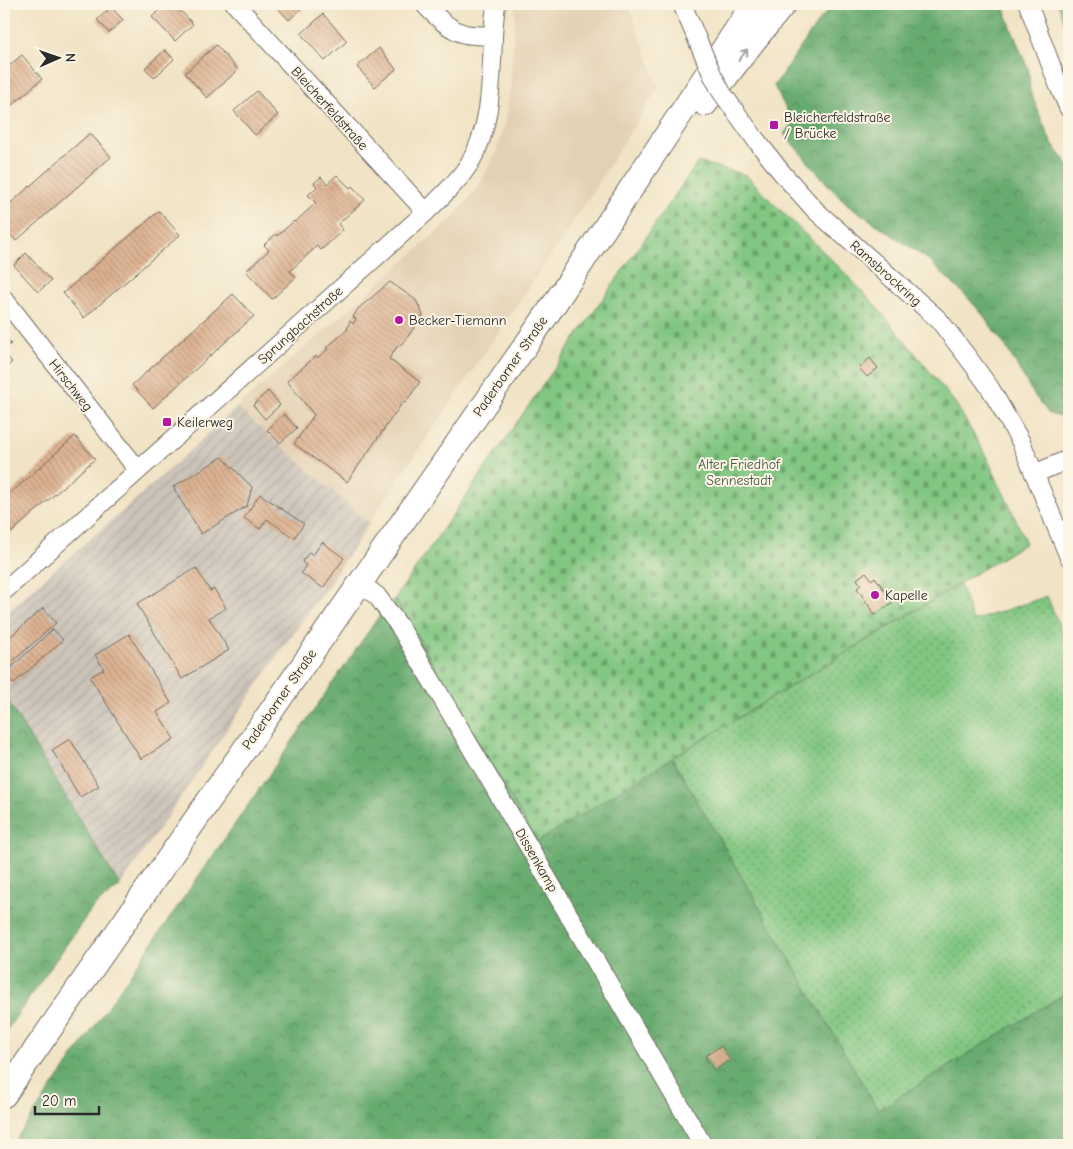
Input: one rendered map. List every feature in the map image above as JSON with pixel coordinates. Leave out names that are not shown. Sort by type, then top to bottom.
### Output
[{"type":"main road","name":"Paderborner Straße","points":[[4,1095],[555,303],[745,17],[756,4]]},
{"type":"main road","name":"Paderborner Straße","points":[[555,303],[752,42],[784,4]]},
{"type":"street","name":"Bleicherfeldstraße","points":[[235,4],[426,212]]},
{"type":"street","points":[[424,4],[439,19],[454,30],[466,34],[493,36]]},
{"type":"street","name":"Sprungbachstraße","points":[[4,591],[426,212],[450,188],[469,164],[484,126],[490,99],[496,4]]},
{"type":"street","name":"Ramsbrockring","points":[[682,4],[722,93],[782,173],[816,211],[939,320],[990,388],[1020,442],[1069,556]]},
{"type":"street","points":[[1028,4],[1069,109]]},
{"type":"street","name":"Hirschweg","points":[[4,299],[138,470]]},
{"type":"street","points":[[1034,474],[1069,459]]},
{"type":"street","name":"Dissenkamp","points":[[360,583],[377,596],[400,627],[703,1145]]},
{"type":"shaded area","points":[[516,4],[628,4],[659,87],[566,233],[369,523],[237,407],[452,219],[479,186],[496,153],[507,114]]},
{"type":"shaded area","points":[[237,407],[369,523],[326,589],[280,652],[120,886],[4,695],[4,614],[150,487]]},
{"type":"green space","points":[[833,4],[1003,4],[1029,71],[1030,91],[1050,140],[1069,166],[1069,413],[1061,417],[1049,414],[1034,395],[1006,347],[968,298],[926,258],[848,205],[784,134],[793,122],[774,86],[818,22]]},
{"type":"green space","points":[[1058,4],[1069,4],[1069,34]]},
{"type":"green space","name":"Alter Friedhof Sennestadt","points":[[698,162],[746,175],[873,303],[956,404],[986,456],[1026,543],[537,842],[395,598]]},
{"type":"green space","points":[[960,584],[973,621],[1047,596],[1069,649],[1069,991],[878,1110],[672,758]]},
{"type":"green space","points":[[395,598],[537,842],[672,758],[878,1110],[1069,991],[1069,1145],[12,1145],[382,612]]},
{"type":"green space","points":[[4,695],[120,886],[93,907],[4,1034]]},
{"type":"building","points":[[166,4],[174,4],[193,24],[175,41],[152,17]]},
{"type":"building","points":[[274,4],[306,4],[289,20]]},
{"type":"building","points":[[111,7],[123,20],[109,33],[97,20]]},
{"type":"building","points":[[323,14],[347,41],[325,61],[301,34]]},
{"type":"building","points":[[216,45],[238,70],[207,98],[185,73]]},
{"type":"building","points":[[379,48],[396,69],[375,87],[357,67]]},
{"type":"building","points":[[165,50],[174,59],[154,78],[145,68]]},
{"type":"building","points":[[22,55],[42,79],[4,112],[4,70]]},
{"type":"building","points":[[257,91],[278,115],[255,135],[234,111]]},
{"type":"building","points":[[90,133],[111,157],[16,241],[4,227],[4,209]]},
{"type":"building","points":[[337,175],[350,188],[352,186],[365,200],[338,224],[343,230],[321,250],[317,246],[290,271],[296,277],[272,299],[246,271],[269,250],[264,245],[276,234],[277,236],[295,222],[316,203],[308,195],[317,187],[314,183],[321,177],[327,184]]},
{"type":"building","points":[[159,211],[180,235],[84,318],[63,293]]},
{"type":"building","points":[[26,253],[51,281],[38,292],[14,265]]},
{"type":"building","points":[[390,282],[416,300],[423,315],[389,359],[420,382],[405,403],[403,402],[347,482],[294,444],[314,415],[287,381],[316,356],[317,358],[328,349],[326,348],[347,330],[350,321],[353,324],[356,319],[353,317],[358,309]]},
{"type":"building","points":[[233,294],[254,316],[153,408],[132,385]]},
{"type":"building","points":[[4,335],[11,344],[4,350]]},
{"type":"building","points":[[4,353],[12,362],[4,370]]},
{"type":"building","points":[[870,358],[878,368],[867,377],[859,368]]},
{"type":"building","points":[[268,391],[280,405],[265,419],[253,405]]},
{"type":"building","points":[[284,414],[297,428],[280,443],[267,430]]},
{"type":"building","points":[[75,436],[95,459],[4,539],[4,499]]},
{"type":"building","points":[[222,457],[252,487],[247,506],[201,534],[173,487]]},
{"type":"building","points":[[260,494],[304,524],[294,538],[267,519],[260,529],[244,518]]},
{"type":"building","points":[[322,542],[344,558],[323,588],[301,573],[306,565],[302,562],[309,552],[313,555]]},
{"type":"building","points":[[196,568],[210,591],[214,589],[226,608],[209,618],[229,650],[182,679],[137,604]]},
{"type":"building","name":"Kapelle","points":[[866,572],[872,580],[875,577],[893,602],[875,615],[857,588],[861,585],[857,579]]},
{"type":"building","points":[[43,608],[56,623],[4,669],[4,642]]},
{"type":"building","points":[[53,629],[63,640],[13,684],[4,674]]},
{"type":"building","points":[[129,634],[171,703],[157,712],[174,739],[141,759],[90,677],[104,669],[95,655]]},
{"type":"building","points":[[70,739],[99,786],[80,797],[52,750]]},
{"type":"building","points":[[721,1046],[730,1060],[714,1071],[705,1056]]},
{"type":"place","name":"Bleicherfeldstraße / Brücke","points":[[774,125]]},
{"type":"place","name":"Becker-Tiemann","points":[[399,320]]},
{"type":"place","name":"Keilerweg","points":[[167,422]]},
{"type":"place","name":"Kapelle","points":[[875,595]]}]
